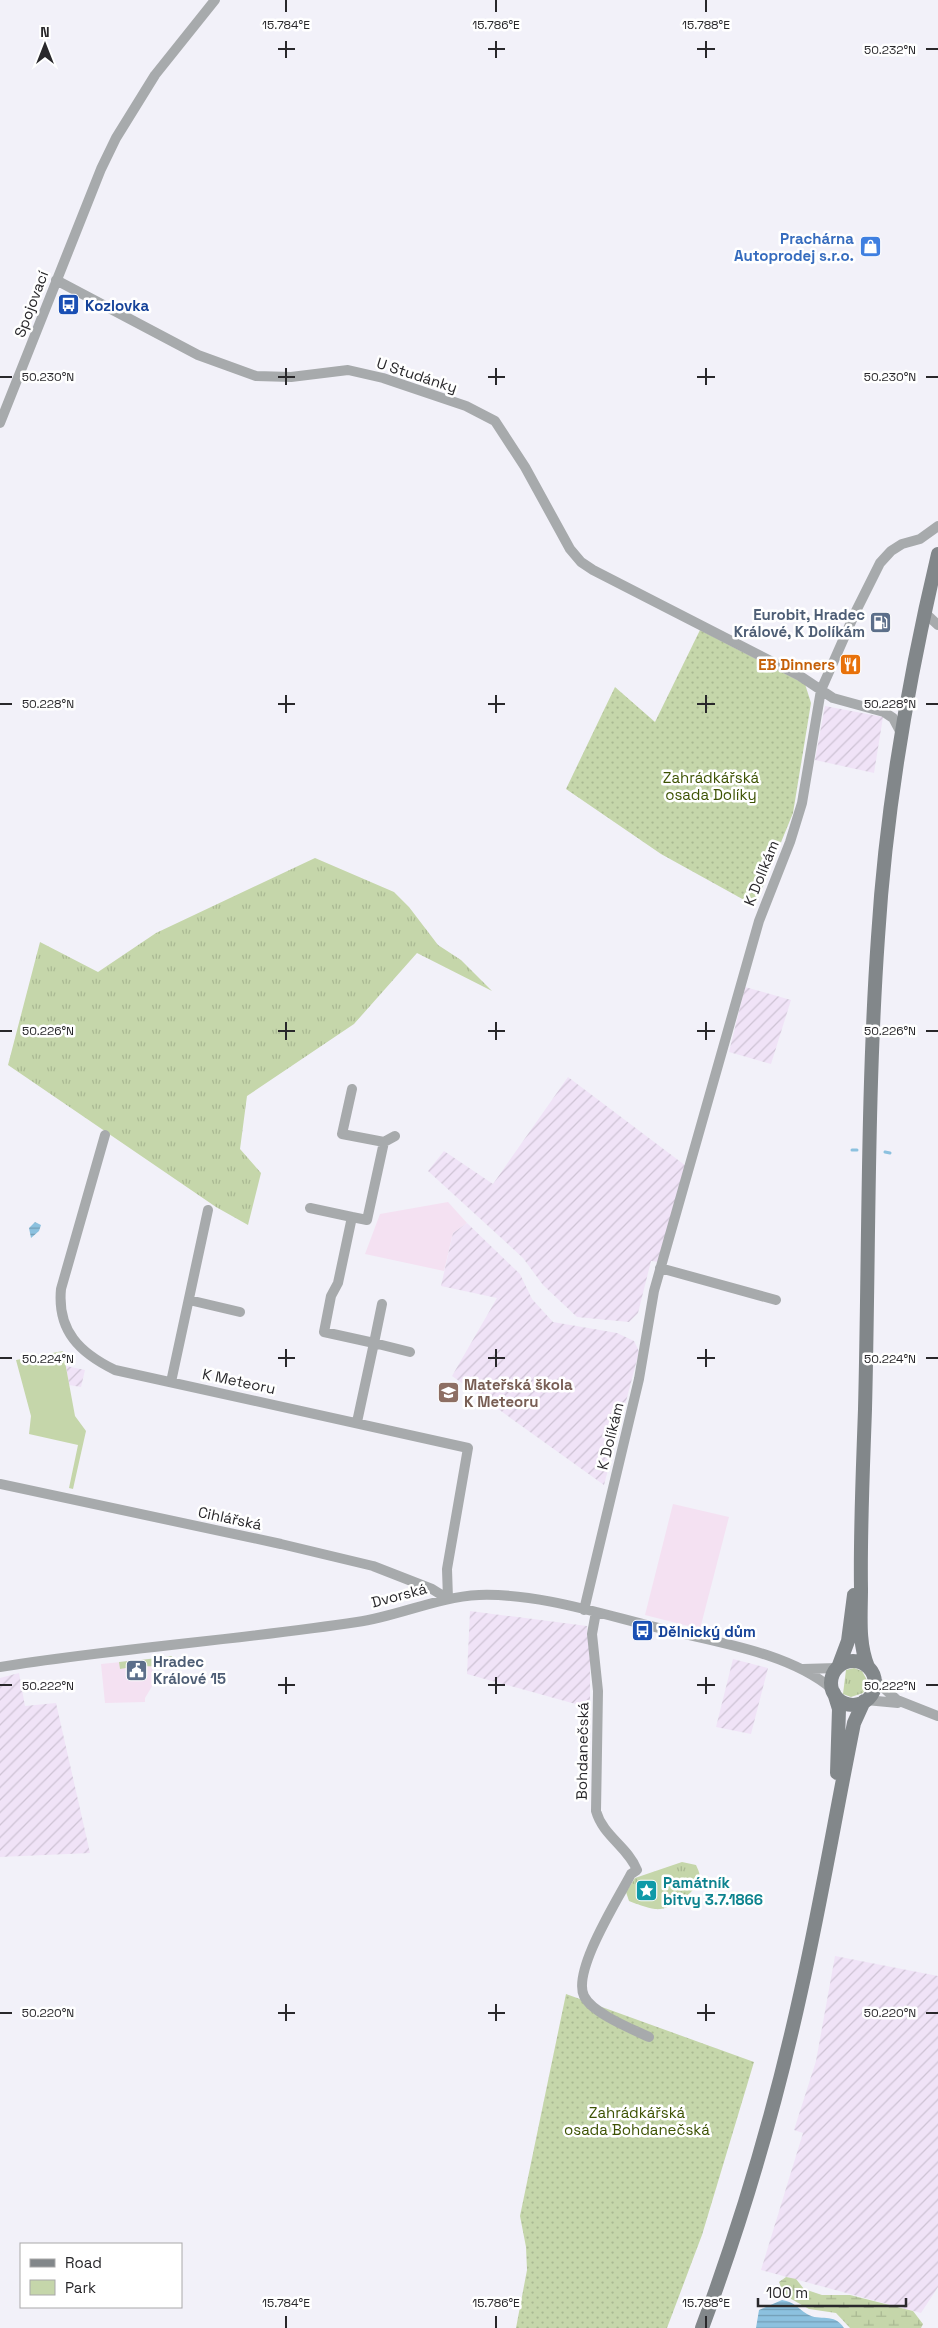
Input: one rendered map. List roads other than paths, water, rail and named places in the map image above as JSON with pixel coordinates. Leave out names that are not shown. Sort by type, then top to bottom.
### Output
[{"type":"main road","points":[[702,2328],[740,2218],[779,2082],[816,1923],[854,1723],[873,1690],[871,1673],[861,1647],[860,1547],[872,1069],[877,946],[884,862],[901,734],[924,612],[938,554]]},
{"type":"main road","points":[[834,1821],[839,1708],[831,1679],[848,1641],[860,1547]]},
{"type":"main road","name":"Dvorská","points":[[838,1667],[851,1661],[857,1661],[871,1673]]},
{"type":"main road","name":"Dvorská","points":[[833,1691],[844,1702],[850,1704],[865,1701]]},
{"type":"street","name":"Spojovací","points":[[0,423],[101,169],[116,138],[155,75],[215,0]]},
{"type":"street","name":"U Studánky","points":[[56,280],[198,355],[256,376],[291,377],[348,370],[392,381],[466,406],[495,421],[525,466],[570,549],[581,562],[592,570],[800,676],[839,700],[884,712],[893,718],[901,734]]},
{"type":"street","name":"K Dolíkám","points":[[584,1610],[639,1378],[654,1291],[759,920],[790,842],[802,803],[822,690],[855,613],[880,563],[891,551],[902,544],[920,539],[938,526]]},
{"type":"street","points":[[924,612],[938,626]]},
{"type":"street","points":[[352,1089],[342,1134],[384,1142],[395,1136]]},
{"type":"street","name":"K Meteoru","points":[[105,1135],[64,1278],[60,1299],[62,1314],[70,1336],[94,1359],[115,1370],[468,1448],[447,1570],[448,1599]]},
{"type":"street","points":[[310,1208],[367,1220],[384,1142]]},
{"type":"street","points":[[171,1382],[208,1210]]},
{"type":"street","points":[[352,1217],[338,1283],[331,1296],[324,1332],[410,1352]]},
{"type":"street","points":[[660,1268],[776,1300]]},
{"type":"street","points":[[189,1300],[240,1312]]},
{"type":"street","points":[[357,1422],[382,1304]]},
{"type":"street","name":"Cihlářská","points":[[0,1484],[281,1544],[373,1566],[440,1592],[448,1599]]},
{"type":"street","name":"Dvorská","points":[[0,1667],[67,1656],[360,1622],[448,1599],[479,1596],[521,1597],[596,1612],[748,1651],[800,1668],[820,1670],[838,1667]]},
{"type":"street","name":"Bohdanečská","points":[[596,1612],[592,1634],[598,1685],[596,1811],[605,1830],[634,1862],[637,1870],[631,1874],[597,1937],[583,1971],[582,1989],[585,1998],[596,2007],[623,2025],[649,2036]]},
{"type":"street","name":"Dvorská","points":[[800,1668],[833,1691]]},
{"type":"street","name":"Dvorská","points":[[871,1673],[885,1691],[904,1704],[938,1716]]},
{"type":"street","name":"Dvorská","points":[[865,1701],[904,1704]]},
{"type":"water","points":[[35,1222],[41,1225],[39,1231],[31,1238],[29,1228]]},
{"type":"water","points":[[782,2300],[793,2304],[812,2316],[836,2320],[844,2328],[756,2328],[759,2310]]},
{"type":"waterway","points":[[852,1150],[857,1150]]},
{"type":"waterway","points":[[885,1152],[890,1153]]},
{"type":"place","name":"Prachárna Autoprodej s.r.o.","points":[[870,247]]},
{"type":"place","name":"Kozlovka","points":[[69,305]]},
{"type":"place","name":"Eurobit, Hradec Králové, K Dolíkám","points":[[881,623]]},
{"type":"place","name":"EB Dinners","points":[[851,664]]},
{"type":"place","name":"Mateřská škola K Meteoru","points":[[448,1393]]},
{"type":"place","name":"Dělnický dům","points":[[642,1631]]},
{"type":"place","name":"Hradec Králové 15","points":[[137,1670]]},
{"type":"place","name":"Památník bitvy 3.7.1866","points":[[647,1891]]},
{"type":"park label","name":"Zahrádkářská osada Dolíky","points":[[711,786]]},
{"type":"park label","name":"Zahrádkářská osada Bohdanečská","points":[[637,2120]]}]
